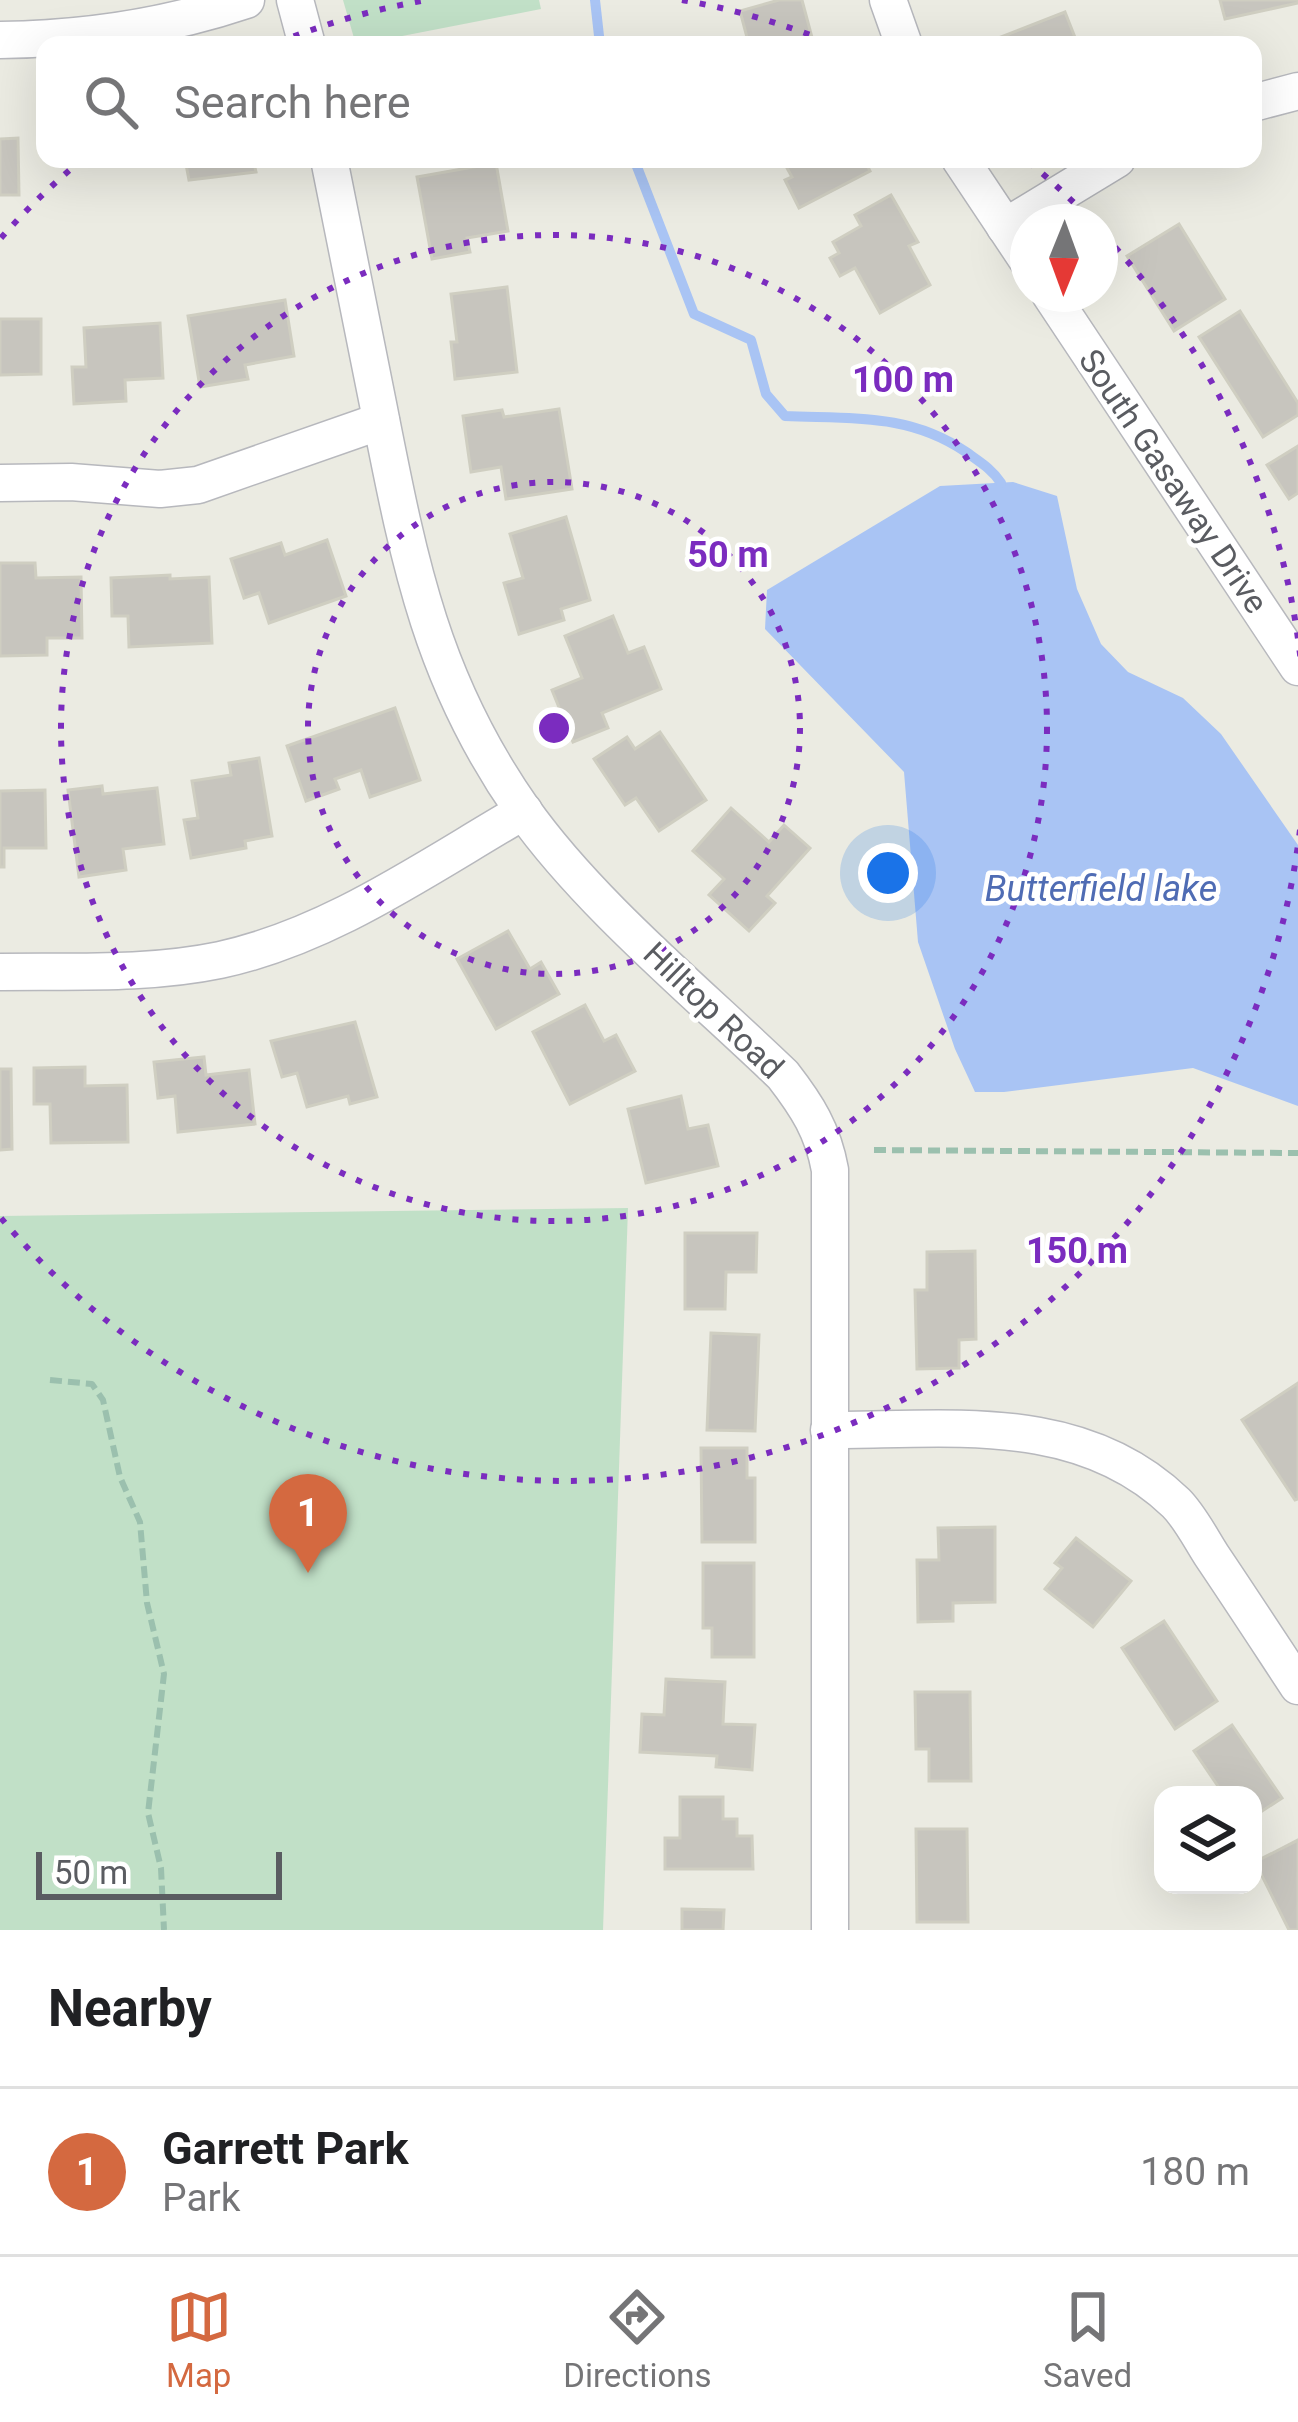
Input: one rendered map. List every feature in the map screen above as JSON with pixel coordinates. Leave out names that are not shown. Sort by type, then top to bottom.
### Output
[{"type":"street","points":[[62,36],[125,32],[246,0]]},
{"type":"street","points":[[295,0],[305,36]]},
{"type":"street","points":[[888,0],[901,36]]},
{"type":"street","points":[[0,40],[36,38]]},
{"type":"street","points":[[1262,101],[1298,91]]},
{"type":"street","name":"Hilltop Road","points":[[331,168],[420,604],[449,681],[483,748],[524,811],[571,869],[783,1075],[818,1125],[830,1170],[830,1930]]},
{"type":"street","points":[[967,168],[1010,234]]},
{"type":"street","points":[[1005,227],[1102,168]]},
{"type":"street","name":"South Gasaway Drive","points":[[1062,312],[1296,658]]},
{"type":"street","points":[[0,483],[71,482],[160,489],[198,485],[381,422]]},
{"type":"street","points":[[0,972],[160,968],[219,960],[284,941],[346,915],[524,811]]},
{"type":"street","points":[[829,1430],[1029,1432],[1104,1453],[1143,1475],[1179,1506],[1298,1686]]},
{"type":"path","points":[[874,1150],[1298,1153]]},
{"type":"path","points":[[50,1380],[92,1384],[103,1400],[120,1477],[140,1522],[147,1603],[164,1674],[148,1813],[161,1868],[164,1930]]},
{"type":"green space","points":[[343,0],[539,0],[541,9],[402,36],[353,36]]},
{"type":"green space","points":[[628,1208],[603,1930],[0,1930],[0,1216]]},
{"type":"water","name":"Butterfield lake","points":[[1013,482],[1057,496],[1077,589],[1101,644],[1128,672],[1183,698],[1221,734],[1298,845],[1298,1106],[1193,1068],[975,1092],[955,1049],[918,942],[904,772],[765,629],[767,590],[940,486]]},
{"type":"building","points":[[779,0],[802,0],[812,36],[747,36],[740,11]]},
{"type":"building","points":[[1220,0],[1298,0],[1298,3],[1225,19]]},
{"type":"building","points":[[1065,12],[1074,36],[1004,36]]},
{"type":"building","points":[[18,138],[19,195],[0,195],[0,139]]},
{"type":"building","points":[[187,168],[255,168],[256,172],[189,180]]},
{"type":"building","points":[[497,168],[508,231],[467,238],[470,252],[432,259],[417,177]]},
{"type":"building","points":[[787,168],[870,171],[799,208],[785,180],[792,177]]},
{"type":"building","points":[[891,195],[918,242],[909,246],[930,285],[880,313],[855,268],[840,276],[830,258],[839,253],[833,242],[861,226],[855,215]]},
{"type":"building","points":[[1179,224],[1225,299],[1174,331],[1127,256]]},
{"type":"building","points":[[507,287],[517,372],[455,379],[451,342],[457,342],[451,294]]},
{"type":"building","points":[[285,300],[294,356],[245,365],[248,379],[200,387],[188,316]]},
{"type":"building","points":[[1240,311],[1298,403],[1298,415],[1263,437],[1199,337]]},
{"type":"building","points":[[0,319],[41,319],[41,374],[0,375]]},
{"type":"building","points":[[160,323],[163,378],[125,380],[126,401],[74,404],[72,367],[86,367],[84,328]]},
{"type":"building","points":[[559,409],[572,489],[506,499],[501,467],[471,472],[463,416],[502,410],[504,417]]},
{"type":"building","points":[[1298,446],[1298,493],[1289,499],[1267,465]]},
{"type":"building","points":[[566,517],[590,600],[561,609],[564,620],[519,634],[504,583],[523,578],[510,534]]},
{"type":"building","points":[[327,540],[346,596],[269,623],[259,593],[244,598],[231,559],[281,543],[285,555]]},
{"type":"building","points":[[0,563],[35,563],[36,578],[81,577],[82,638],[47,638],[47,655],[0,656]]},
{"type":"building","points":[[170,575],[170,579],[209,577],[212,643],[129,647],[128,616],[112,616],[111,578]]},
{"type":"building","points":[[613,616],[628,653],[644,647],[661,689],[602,713],[608,728],[573,742],[552,690],[582,678],[565,636]]},
{"type":"building","points":[[395,708],[420,780],[370,797],[361,770],[335,779],[339,789],[306,801],[287,746]]},
{"type":"building","points":[[660,732],[706,800],[659,831],[636,798],[625,805],[594,759],[627,737],[635,749]]},
{"type":"building","points":[[259,758],[272,836],[245,841],[246,848],[191,858],[184,820],[198,818],[192,781],[231,775],[229,763]]},
{"type":"building","points":[[102,786],[103,794],[157,788],[164,844],[123,849],[126,870],[79,877],[68,790]]},
{"type":"building","points":[[45,790],[46,848],[4,848],[4,867],[0,867],[0,791]]},
{"type":"building","points":[[731,808],[769,842],[784,825],[810,848],[767,896],[775,903],[749,931],[709,895],[724,879],[693,851]]},
{"type":"building","points":[[508,931],[530,969],[541,962],[559,994],[496,1029],[457,959]]},
{"type":"building","points":[[585,1005],[604,1041],[616,1035],[635,1071],[570,1104],[533,1032]]},
{"type":"building","points":[[355,1022],[377,1097],[350,1104],[348,1096],[307,1107],[297,1073],[282,1077],[271,1041]]},
{"type":"building","points":[[204,1057],[206,1075],[249,1070],[255,1124],[178,1132],[175,1096],[158,1098],[154,1062]]},
{"type":"building","points":[[85,1067],[85,1086],[127,1085],[128,1142],[51,1143],[50,1104],[34,1104],[34,1068]]},
{"type":"building","points":[[0,1069],[11,1069],[12,1149],[0,1150]]},
{"type":"building","points":[[681,1096],[688,1129],[708,1125],[718,1166],[646,1183],[628,1109]]},
{"type":"building","points":[[685,1233],[757,1233],[756,1272],[726,1272],[725,1309],[685,1309]]},
{"type":"building","points":[[975,1251],[976,1339],[959,1340],[959,1368],[917,1369],[915,1290],[927,1290],[927,1252]]},
{"type":"building","points":[[711,1333],[759,1335],[755,1431],[707,1430]]},
{"type":"building","points":[[1298,1383],[1298,1499],[1295,1500],[1242,1420]]},
{"type":"building","points":[[701,1448],[747,1448],[747,1478],[755,1478],[755,1542],[702,1542]]},
{"type":"building","points":[[995,1527],[995,1602],[953,1603],[953,1621],[918,1622],[917,1560],[939,1560],[938,1528]]},
{"type":"building","points":[[1076,1538],[1131,1581],[1093,1627],[1045,1589],[1062,1568],[1055,1563]]},
{"type":"building","points":[[703,1563],[754,1563],[754,1657],[712,1657],[712,1628],[703,1628]]},
{"type":"building","points":[[1164,1621],[1217,1701],[1175,1729],[1122,1648]]},
{"type":"building","points":[[666,1679],[725,1682],[723,1724],[755,1725],[752,1770],[716,1767],[717,1756],[640,1752],[642,1714],[664,1715]]},
{"type":"building","points":[[915,1692],[970,1692],[971,1781],[929,1781],[929,1749],[916,1749]]},
{"type":"building","points":[[1232,1725],[1282,1798],[1262,1811],[1262,1786],[1218,1786],[1194,1751]]},
{"type":"building","points":[[680,1797],[723,1797],[723,1819],[737,1819],[737,1836],[752,1836],[753,1869],[665,1869],[665,1838],[680,1838]]},
{"type":"building","points":[[916,1829],[967,1829],[968,1922],[917,1922]]},
{"type":"building","points":[[1298,1840],[1298,1930],[1289,1930],[1262,1876],[1262,1858]]},
{"type":"building","points":[[682,1909],[724,1910],[723,1930],[682,1930]]},
{"type":"waterway","points":[[595,0],[599,36]]},
{"type":"waterway","points":[[637,168],[694,314],[751,340],[766,394],[785,416],[879,420],[923,430],[966,452],[1001,483]]},
{"type":"place","name":"Garrett Park","points":[[308,1573]]}]
